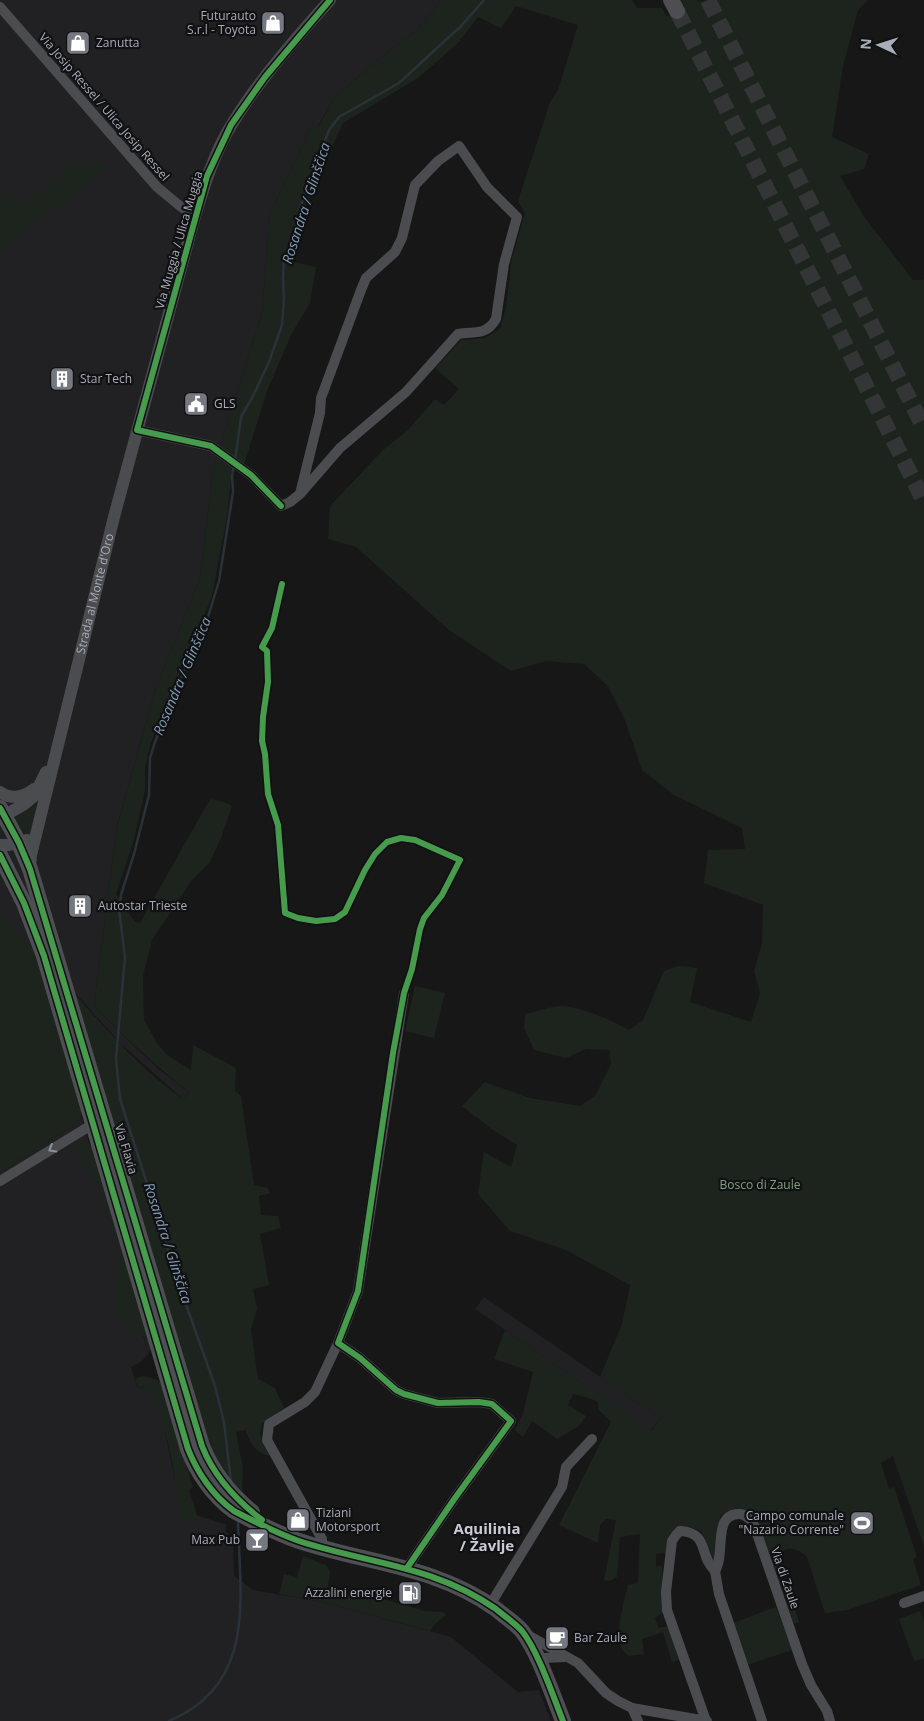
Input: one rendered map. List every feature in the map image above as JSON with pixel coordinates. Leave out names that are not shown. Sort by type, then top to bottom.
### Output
[{"type":"main road","name":"Via Flavia","points":[[2,814],[19,843],[30,869],[206,1457],[232,1494],[258,1517],[284,1536]]},
{"type":"main road","name":"Via Flavia","points":[[0,855],[37,934],[193,1462],[206,1482],[227,1506],[284,1536]]},
{"type":"main road","points":[[284,1536],[322,1548],[407,1568],[440,1579],[471,1594],[490,1606],[522,1631],[538,1660],[563,1721]]},
{"type":"street","name":"Via Muggia / Ulica Muggia","points":[[137,431],[207,176],[231,125],[265,77],[330,0]]},
{"type":"street","name":"Via Josip Ressel / Ulica Josip Ressel","points":[[0,8],[157,187],[195,216]]},
{"type":"street","points":[[137,431],[211,446],[243,468],[281,506],[300,494],[340,448],[406,392],[458,334],[486,331],[491,327],[496,319],[504,264],[517,218],[487,187],[459,146],[438,162],[415,185],[407,220],[395,252],[366,278],[321,398],[320,413],[300,494]]},
{"type":"street","name":"Strada al Monte d'Oro","points":[[30,869],[31,855],[54,754],[137,431]]},
{"type":"street","name":"Strada al Monte d'Oro","points":[[2,814],[34,796],[54,754]]},
{"type":"street","points":[[0,792],[4,796],[16,797],[28,794],[40,784]]},
{"type":"street","points":[[0,845],[19,843],[37,835]]},
{"type":"street","points":[[322,1548],[322,1539],[267,1440],[267,1434],[269,1424],[305,1402],[315,1392],[338,1343],[358,1291],[404,993]]},
{"type":"street","points":[[0,1181],[93,1124]]},
{"type":"street","points":[[338,1343],[360,1358],[396,1390],[404,1394],[438,1403],[479,1402],[492,1404],[511,1421],[407,1568]]},
{"type":"street","points":[[490,1606],[562,1488],[566,1467],[592,1439]]},
{"type":"street","name":"Via di Zaule","points":[[715,1571],[719,1565],[724,1520],[738,1514],[750,1518],[808,1678],[827,1711],[830,1721]]},
{"type":"street","name":"Via di Zaule","points":[[522,1631],[578,1663],[606,1693],[632,1708],[706,1721],[667,1610],[667,1575],[672,1541],[676,1534],[680,1532],[695,1534],[700,1539],[709,1566],[715,1571],[719,1594],[762,1721]]},
{"type":"street","points":[[904,1603],[924,1596]]},
{"type":"street","points":[[538,1660],[567,1657]]},
{"type":"street","points":[[632,1708],[638,1721]]},
{"type":"shaded area","points":[[0,0],[441,0],[418,29],[341,92],[332,102],[317,127],[313,123],[270,214],[262,313],[213,469],[200,579],[156,687],[117,826],[94,1006],[161,1071],[189,1092],[184,1100],[122,1045],[38,952],[0,917]]},
{"type":"shaded area","points":[[81,1116],[120,1249],[148,1354],[141,1362],[131,1367],[137,1387],[143,1388],[148,1392],[162,1418],[176,1485],[193,1514],[227,1525],[225,1530],[233,1539],[234,1576],[253,1590],[323,1602],[451,1637],[518,1692],[539,1690],[551,1721],[0,1721],[0,1173],[71,1127]]},
{"type":"shaded area","points":[[484,1297],[660,1418],[651,1431],[475,1309]]},
{"type":"green space","name":"Bosco di Zaule","points":[[441,0],[632,0],[637,8],[662,8],[667,17],[685,7],[680,0],[697,0],[698,2],[706,0],[868,0],[858,10],[843,66],[832,137],[869,154],[864,169],[840,176],[865,218],[913,280],[923,280],[924,278],[924,1547],[893,1456],[881,1463],[889,1489],[894,1487],[917,1557],[913,1559],[921,1585],[847,1610],[825,1613],[807,1557],[796,1550],[786,1550],[779,1556],[778,1569],[781,1568],[799,1622],[794,1624],[755,1517],[742,1510],[730,1511],[720,1516],[717,1557],[713,1561],[702,1532],[690,1528],[678,1529],[670,1533],[666,1553],[656,1554],[656,1566],[662,1566],[664,1612],[655,1618],[659,1628],[668,1626],[679,1660],[672,1662],[663,1632],[642,1639],[644,1654],[629,1656],[621,1648],[619,1641],[622,1608],[628,1585],[638,1583],[640,1534],[620,1537],[617,1577],[610,1581],[604,1580],[616,1520],[606,1519],[600,1525],[598,1543],[559,1525],[611,1422],[598,1409],[598,1402],[573,1394],[568,1405],[586,1416],[579,1426],[557,1439],[532,1421],[523,1437],[515,1430],[523,1414],[533,1372],[494,1359],[505,1330],[652,1431],[660,1418],[600,1377],[622,1324],[630,1285],[566,1250],[510,1231],[478,1194],[484,1152],[511,1167],[517,1145],[493,1130],[462,1106],[485,1082],[530,1098],[580,1106],[595,1096],[611,1064],[609,1050],[586,1049],[566,1058],[534,1050],[524,1028],[525,1014],[567,1006],[595,1014],[629,1030],[643,1020],[664,971],[678,966],[697,968],[690,1002],[751,1022],[760,993],[754,971],[762,944],[763,905],[704,883],[708,850],[745,849],[742,828],[674,795],[642,770],[625,720],[608,686],[584,664],[546,661],[511,671],[449,630],[356,547],[328,539],[330,506],[383,450],[408,430],[435,399],[444,405],[459,389],[435,368],[461,340],[485,338],[500,329],[506,307],[512,258],[525,213],[518,201],[550,102],[558,90],[578,25],[516,6],[501,28],[478,17],[457,44],[418,78],[343,123],[303,211],[293,252],[293,262],[316,267],[310,303],[292,333],[267,391],[243,468],[232,467],[227,517],[212,596],[150,745],[145,769],[145,791],[133,843],[116,894],[135,922],[140,923],[210,799],[232,806],[210,862],[192,880],[152,940],[143,976],[144,1020],[157,1043],[167,1055],[191,1070],[193,1045],[236,1068],[235,1091],[241,1096],[254,1185],[268,1188],[270,1193],[259,1196],[261,1215],[278,1216],[281,1228],[260,1234],[269,1285],[253,1289],[257,1309],[251,1329],[258,1379],[275,1388],[284,1408],[262,1424],[260,1434],[270,1456],[254,1447],[246,1430],[236,1432],[243,1468],[242,1489],[244,1498],[225,1479],[210,1452],[73,992],[139,1063],[184,1100],[189,1092],[164,1072],[94,1006],[117,827],[156,687],[200,579],[213,469],[262,313],[270,214],[313,123],[318,127],[332,102],[341,92],[418,29]]},
{"type":"green space","points":[[73,163],[109,164],[62,208],[56,203],[0,253],[0,183],[20,207]]},
{"type":"green space","points":[[41,797],[30,835],[23,838],[10,816]]},
{"type":"green space","points":[[0,917],[38,952],[82,1113],[79,1120],[71,1127],[0,1173]]},
{"type":"green space","points":[[415,986],[445,993],[434,1038],[405,1031]]},
{"type":"green space","points":[[83,1141],[95,1146],[152,1345],[148,1354],[144,1336],[118,1320],[113,1305],[119,1267],[118,1253],[97,1182],[72,1147]]},
{"type":"green space","points":[[142,1376],[156,1380],[166,1389],[193,1487],[189,1490],[197,1521],[180,1522],[170,1451],[159,1415],[152,1400],[143,1388],[138,1387],[135,1379]]},
{"type":"green space","points":[[303,1556],[326,1565],[330,1571],[327,1592],[348,1596],[354,1591],[425,1611],[443,1612],[446,1615],[430,1631],[323,1602],[279,1594],[284,1574],[297,1577]]},
{"type":"green space","points":[[776,1607],[793,1650],[747,1665],[733,1623]]},
{"type":"green space","points":[[920,1611],[924,1622],[924,1658],[914,1661],[899,1619]]},
{"type":"waterway","name":"Rosandra / Glinščica","points":[[235,461],[241,417],[269,362],[282,325],[284,259],[289,250],[300,208],[329,130],[339,117],[399,83],[461,26],[484,0]]},
{"type":"waterway","name":"Rosandra / Glinščica","points":[[231,1482],[224,1422],[215,1386],[183,1296],[120,1099],[116,1059],[125,957],[119,909],[121,895],[149,795],[150,758],[185,668],[204,630],[219,581],[233,492],[232,476],[234,466]]},
{"type":"waterway","name":"Rosandra / Glinščica","points":[[169,1721],[197,1705],[217,1685],[230,1662],[237,1636],[240,1608],[238,1521]]},
{"type":"tunnel","points":[[708,0],[924,428]]},
{"type":"tunnel","points":[[677,11],[924,501]]},
{"type":"cycle path","points":[[281,506],[251,475],[211,446],[137,430],[207,176],[231,125],[265,77],[330,0]]},
{"type":"cycle path","points":[[282,584],[272,628],[262,647],[267,651],[268,682],[262,741],[265,754],[268,794],[278,825],[285,913],[298,918],[316,921],[335,919],[345,912],[365,870],[375,854],[387,842],[401,838],[415,840],[460,860],[442,895],[424,918],[420,929],[412,969],[404,993],[393,1053],[358,1291],[338,1343],[360,1358],[396,1390],[404,1394],[438,1403],[479,1402],[492,1404],[511,1421],[407,1568]]},
{"type":"cycle path","points":[[0,808],[19,843],[30,869],[202,1446],[219,1478],[243,1504],[262,1520]]},
{"type":"cycle path","points":[[0,855],[24,903],[44,956],[188,1449],[201,1475],[226,1505],[274,1531],[325,1549],[424,1574],[472,1594],[496,1609],[522,1631],[534,1650],[563,1721]]},
{"type":"place","name":"Futurauto S.r.l - Toyota","points":[[273,23]]},
{"type":"place","name":"Zanutta","points":[[78,43]]},
{"type":"place","name":"Star Tech","points":[[62,379]]},
{"type":"place","name":"GLS","points":[[196,404]]},
{"type":"place","name":"Autostar Trieste","points":[[80,906]]},
{"type":"place","name":"Tiziani Motorsport","points":[[298,1520]]},
{"type":"place","name":"Campo comunale \"Nazario Corrente\"","points":[[862,1523]]},
{"type":"place","name":"Max Pub","points":[[257,1540]]},
{"type":"place","name":"Azzalini energie","points":[[410,1593]]},
{"type":"place","name":"Bar Zaule","points":[[557,1638]]},
{"type":"district","name":"Aquilinia / Žavlje","points":[[487,1538]]}]
